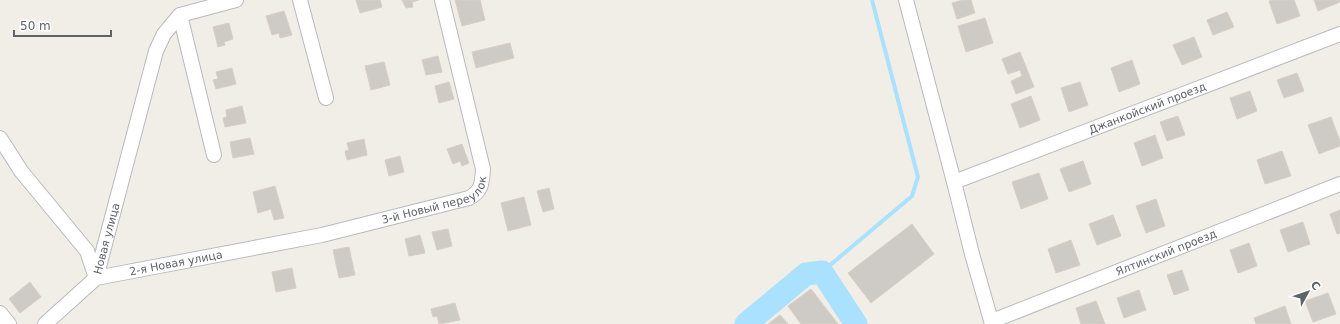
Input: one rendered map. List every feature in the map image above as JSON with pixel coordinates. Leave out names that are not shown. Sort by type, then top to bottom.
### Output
[{"type":"street","points":[[214,155],[180,16],[236,0]]},
{"type":"street","points":[[300,0],[326,98]]},
{"type":"street","name":"3-й Новый переулок","points":[[322,235],[469,198],[476,194],[480,187],[483,169],[442,0]]},
{"type":"street","points":[[906,0],[972,254],[992,322]]},
{"type":"street","name":"Новая улица","points":[[96,278],[156,51],[164,34],[180,16]]},
{"type":"street","name":"Джанкойский проезд","points":[[954,182],[1340,34]]},
{"type":"street","name":"Новая улица","points":[[0,138],[21,171],[87,251],[96,278]]},
{"type":"street","name":"Ялтинский проезд","points":[[992,322],[1340,184]]},
{"type":"street","name":"2-я Новая улица","points":[[96,278],[322,235]]},
{"type":"street","points":[[46,324],[96,278]]},
{"type":"street","points":[[0,313],[9,324]]},
{"type":"building","points":[[356,0],[380,0],[382,7],[360,13]]},
{"type":"building","points":[[402,0],[419,0],[412,2],[413,7],[406,8]]},
{"type":"building","points":[[455,0],[480,0],[485,20],[462,26]]},
{"type":"building","points":[[963,0],[971,0],[975,13],[957,19],[952,3]]},
{"type":"building","points":[[1294,0],[1300,16],[1277,24],[1269,1]]},
{"type":"building","points":[[1314,0],[1340,0],[1340,2],[1318,11]]},
{"type":"building","points":[[284,11],[292,35],[280,38],[279,33],[272,35],[266,16]]},
{"type":"building","points":[[1227,12],[1234,27],[1213,35],[1207,20]]},
{"type":"building","points":[[985,18],[993,43],[966,52],[958,26]]},
{"type":"building","points":[[229,23],[233,39],[224,42],[225,45],[218,47],[213,27]]},
{"type":"building","points":[[1194,37],[1202,57],[1182,65],[1173,45]]},
{"type":"building","points":[[510,43],[514,58],[476,68],[472,52]]},
{"type":"building","points":[[1020,52],[1034,87],[1016,94],[1011,81],[1022,76],[1020,70],[1008,74],[1002,59]]},
{"type":"building","points":[[438,56],[442,72],[426,75],[422,60]]},
{"type":"building","points":[[1132,60],[1140,84],[1119,92],[1111,68]]},
{"type":"building","points":[[384,62],[390,85],[371,90],[365,66]]},
{"type":"building","points":[[232,68],[236,84],[216,89],[213,80],[218,79],[216,72]]},
{"type":"building","points":[[1297,73],[1304,91],[1284,98],[1277,80]]},
{"type":"building","points":[[449,82],[454,99],[439,103],[435,86]]},
{"type":"building","points":[[1080,82],[1088,105],[1069,112],[1061,88]]},
{"type":"building","points":[[1250,91],[1257,111],[1237,119],[1230,98]]},
{"type":"building","points":[[1031,96],[1040,120],[1020,128],[1011,104]]},
{"type":"building","points":[[242,106],[246,123],[225,127],[223,118],[227,117],[226,110]]},
{"type":"building","points":[[1178,116],[1185,135],[1167,141],[1160,122]]},
{"type":"building","points":[[1331,117],[1340,141],[1340,146],[1319,154],[1308,125]]},
{"type":"building","points":[[1155,135],[1163,158],[1142,166],[1134,143]]},
{"type":"building","points":[[250,138],[254,154],[233,158],[230,142]]},
{"type":"building","points":[[364,139],[367,155],[347,160],[345,151],[349,150],[347,143]]},
{"type":"building","points":[[462,144],[469,163],[462,166],[460,161],[453,164],[447,149]]},
{"type":"building","points":[[1282,151],[1291,176],[1265,184],[1257,160]]},
{"type":"building","points":[[400,156],[404,172],[389,176],[385,160]]},
{"type":"building","points":[[1083,161],[1091,184],[1069,192],[1060,169]]},
{"type":"building","points":[[1039,173],[1048,199],[1021,209],[1012,182]]},
{"type":"building","points":[[275,186],[284,218],[274,220],[271,209],[258,213],[253,192]]},
{"type":"building","points":[[549,188],[554,209],[543,212],[537,191]]},
{"type":"building","points":[[524,197],[531,225],[508,231],[501,203]]},
{"type":"building","points":[[1156,199],[1165,226],[1146,233],[1136,206]]},
{"type":"building","points":[[1340,210],[1340,233],[1337,234],[1330,214]]},
{"type":"building","points":[[1113,215],[1121,236],[1097,245],[1089,224]]},
{"type":"building","points":[[1303,222],[1310,244],[1288,252],[1280,230]]},
{"type":"building","points":[[912,224],[934,254],[871,303],[848,273]]},
{"type":"building","points":[[448,229],[452,246],[437,250],[432,232]]},
{"type":"building","points":[[420,235],[425,253],[409,256],[405,239]]},
{"type":"building","points":[[1071,240],[1080,265],[1056,273],[1048,249]]},
{"type":"building","points":[[1249,243],[1257,266],[1238,273],[1230,250]]},
{"type":"building","points":[[349,247],[355,275],[339,278],[333,250]]},
{"type":"building","points":[[292,268],[296,288],[276,292],[272,272]]},
{"type":"building","points":[[1182,270],[1189,290],[1174,295],[1167,275]]},
{"type":"building","points":[[30,282],[41,297],[20,313],[9,299]]},
{"type":"building","points":[[811,289],[838,324],[801,324],[788,306]]},
{"type":"building","points":[[1139,290],[1146,310],[1124,318],[1117,298]]},
{"type":"building","points":[[1328,293],[1336,314],[1313,322],[1305,301]]},
{"type":"building","points":[[1096,301],[1105,324],[1081,324],[1076,308]]},
{"type":"building","points":[[455,303],[460,320],[439,324],[437,316],[433,317],[431,309]]},
{"type":"building","points":[[1285,306],[1291,324],[1256,324],[1254,318]]},
{"type":"building","points":[[780,315],[788,324],[768,324]]},
{"type":"waterway","points":[[822,272],[912,196],[918,177],[872,0]]},
{"type":"waterway","points":[[746,324],[806,274],[822,272],[856,324]]}]
